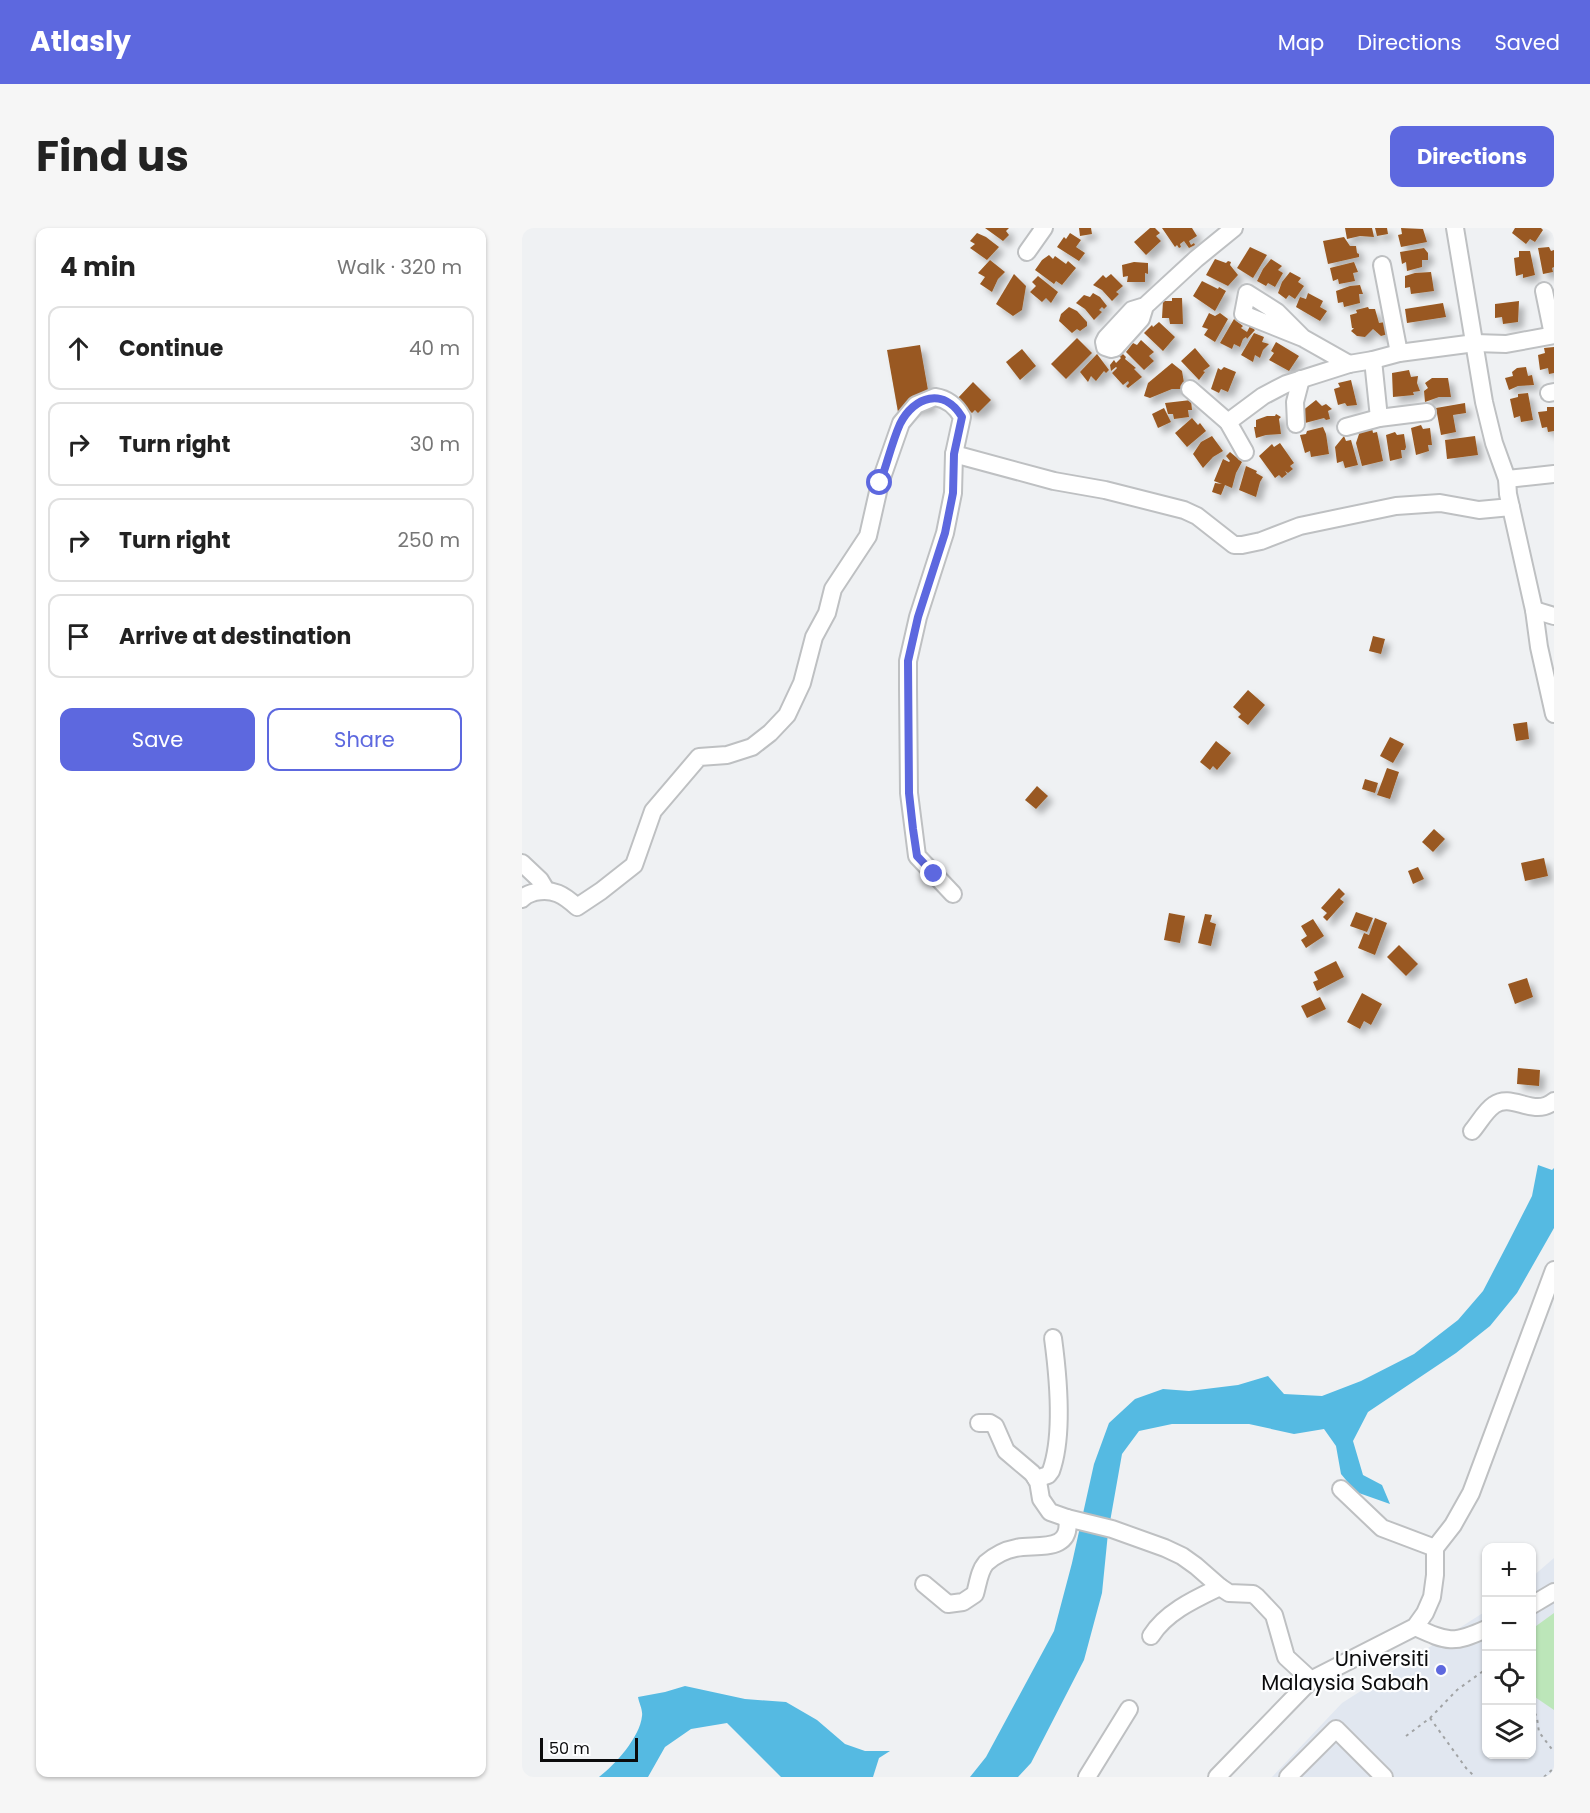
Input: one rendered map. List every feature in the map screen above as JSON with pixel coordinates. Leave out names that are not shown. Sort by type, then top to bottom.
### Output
[{"type":"street","points":[[1027,252],[1044,228]]},
{"type":"street","points":[[1455,228],[1477,362],[1494,443],[1507,479],[1554,714]]},
{"type":"street","points":[[1144,306],[1228,229]]},
{"type":"street","points":[[1382,265],[1399,353]]},
{"type":"street","points":[[1228,422],[1263,396],[1301,378],[1349,364],[1399,353],[1475,343],[1506,344],[1553,335],[1544,291]]},
{"type":"street","points":[[1303,338],[1349,364]]},
{"type":"street","points":[[1373,360],[1379,418]]},
{"type":"street","points":[[1296,424],[1295,402],[1301,378]]},
{"type":"street","points":[[1191,389],[1228,422],[1245,452]]},
{"type":"street","points":[[522,899],[525,895],[546,890],[565,896],[577,907],[601,891],[634,865],[653,811],[699,757],[727,755],[752,747],[788,715],[801,684],[814,637],[827,613],[833,589],[868,536],[880,483],[901,423],[916,405],[935,397],[948,401],[958,409],[962,417],[954,454],[953,493],[945,533],[918,617],[908,661],[909,793],[917,856],[953,894]]},
{"type":"street","points":[[1346,427],[1379,418],[1427,412]]},
{"type":"street","points":[[954,454],[1054,481],[1105,490],[1184,510],[1197,516],[1234,545],[1261,541],[1300,526],[1396,506],[1440,503],[1479,510],[1511,507]]},
{"type":"street","points":[[1507,479],[1554,474]]},
{"type":"street","points":[[1534,610],[1554,616]]},
{"type":"street","points":[[522,863],[540,880],[546,890]]},
{"type":"street","points":[[1472,1131],[1499,1102],[1538,1108],[1546,1107],[1554,1101]]},
{"type":"street","points":[[1217,1777],[1311,1680],[1415,1628],[1425,1613],[1432,1597],[1436,1548],[1454,1525],[1471,1493],[1554,1270]]},
{"type":"street","points":[[1036,1479],[1052,1471],[1058,1437],[1053,1338]]},
{"type":"street","points":[[979,1423],[990,1423],[995,1426],[1006,1451],[1036,1479],[1041,1499],[1050,1512],[1112,1530],[1182,1556],[1229,1593],[1253,1594],[1263,1601],[1274,1615],[1286,1657],[1311,1680]]},
{"type":"street","points":[[1341,1489],[1382,1528],[1436,1548]]},
{"type":"street","points":[[924,1584],[948,1604],[963,1602],[975,1594],[982,1569],[986,1564],[1002,1552],[1013,1548],[1050,1546],[1059,1542],[1066,1536],[1072,1520]]},
{"type":"street","points":[[1151,1636],[1162,1622],[1186,1604],[1220,1587]]},
{"type":"street","points":[[1536,1603],[1554,1592]]},
{"type":"street","points":[[1415,1628],[1437,1637],[1454,1640],[1467,1638],[1482,1631]]},
{"type":"street","points":[[1087,1777],[1128,1709]]},
{"type":"street","points":[[1288,1777],[1336,1729],[1384,1777]]},
{"type":"path","points":[[1406,1736],[1430,1718],[1457,1690],[1482,1672]]},
{"type":"path","points":[[1536,1716],[1539,1732],[1554,1752]]},
{"type":"path","points":[[1430,1718],[1475,1777]]},
{"type":"path","points":[[1544,1777],[1554,1768]]},
{"type":"shaded area","name":"Universiti Malaysia Sabah","points":[[1554,1558],[1554,1777],[1272,1777],[1342,1703],[1482,1614],[1482,1759],[1536,1759],[1536,1574]]},
{"type":"green space","points":[[1554,1613],[1554,1710],[1536,1698],[1536,1626]]},
{"type":"water","points":[[1538,1165],[1552,1170],[1554,1168],[1554,1228],[1517,1293],[1490,1326],[1456,1353],[1368,1412],[1353,1441],[1363,1475],[1382,1485],[1390,1504],[1356,1492],[1341,1474],[1336,1446],[1324,1429],[1294,1434],[1249,1424],[1172,1424],[1139,1431],[1122,1454],[1108,1533],[1102,1593],[1084,1660],[1031,1763],[1018,1777],[970,1777],[986,1757],[1054,1631],[1094,1464],[1109,1423],[1135,1399],[1163,1389],[1189,1391],[1238,1385],[1268,1376],[1284,1394],[1322,1396],[1361,1381],[1414,1354],[1458,1320],[1483,1291],[1532,1196]]},
{"type":"water","points":[[685,1686],[745,1699],[786,1702],[817,1720],[845,1744],[865,1751],[890,1751],[879,1758],[873,1777],[781,1777],[727,1723],[691,1729],[665,1747],[648,1777],[599,1777],[619,1758],[637,1733],[642,1714],[638,1697]]},
{"type":"building","points":[[985,228],[1009,228],[1006,231],[1009,235],[1003,241]]},
{"type":"building","points":[[1079,228],[1091,228],[1092,234],[1080,236]]},
{"type":"building","points":[[1150,228],[1155,228],[1160,233],[1156,236],[1161,241],[1146,255],[1134,242]]},
{"type":"building","points":[[1162,228],[1192,228],[1197,236],[1189,241],[1191,245],[1194,243],[1195,245],[1189,248],[1184,241],[1180,244],[1181,247],[1177,245],[1175,247]]},
{"type":"building","points":[[1345,228],[1372,228],[1374,237],[1360,236],[1347,239]]},
{"type":"building","points":[[1375,228],[1387,228],[1388,234],[1377,236]]},
{"type":"building","points":[[1401,228],[1423,229],[1427,242],[1401,247],[1398,235],[1402,234]]},
{"type":"building","points":[[1515,228],[1541,228],[1543,230],[1535,242],[1530,239],[1526,244],[1512,233]]},
{"type":"building","points":[[977,233],[999,247],[987,260],[970,248],[975,244],[970,241]]},
{"type":"building","points":[[1070,233],[1081,240],[1076,247],[1085,253],[1079,261],[1057,247]]},
{"type":"building","points":[[1344,237],[1350,246],[1356,246],[1359,257],[1328,264],[1323,241]]},
{"type":"building","points":[[1250,247],[1267,255],[1253,278],[1237,268]]},
{"type":"building","points":[[1549,247],[1551,251],[1554,250],[1553,272],[1543,274],[1538,248]]},
{"type":"building","points":[[1424,248],[1428,253],[1428,260],[1422,260],[1422,267],[1407,271],[1406,262],[1402,264],[1400,252]]},
{"type":"building","points":[[1519,251],[1530,251],[1535,275],[1523,278],[1523,274],[1516,276],[1514,258],[1519,257]]},
{"type":"building","points":[[1049,255],[1053,259],[1055,256],[1066,264],[1068,261],[1076,268],[1062,285],[1056,281],[1054,284],[1035,270]]},
{"type":"building","points":[[1215,259],[1226,263],[1231,262],[1230,265],[1238,275],[1228,286],[1206,275]]},
{"type":"building","points":[[1271,259],[1282,266],[1278,270],[1283,273],[1275,287],[1268,283],[1266,286],[1257,281]]},
{"type":"building","points":[[990,260],[1005,272],[998,279],[992,292],[980,284],[985,277],[978,273]]},
{"type":"building","points":[[1134,262],[1148,263],[1145,282],[1127,282],[1128,276],[1123,277],[1122,265]]},
{"type":"building","points":[[1354,262],[1358,272],[1353,273],[1355,281],[1339,284],[1338,279],[1333,281],[1330,268]]},
{"type":"building","points":[[1290,272],[1301,278],[1298,282],[1304,286],[1295,299],[1289,295],[1286,299],[1278,293],[1282,282]]},
{"type":"building","points":[[1431,272],[1434,291],[1411,294],[1410,287],[1405,288],[1405,276]]},
{"type":"building","points":[[1014,274],[1026,286],[1022,310],[1013,316],[996,304]]},
{"type":"building","points":[[1111,274],[1123,286],[1116,292],[1119,294],[1112,301],[1102,290],[1093,285],[1103,275],[1106,278]]},
{"type":"building","points":[[1038,276],[1058,292],[1051,303],[1046,298],[1042,302],[1030,292],[1036,286],[1032,282]]},
{"type":"building","points":[[1202,281],[1226,291],[1215,311],[1193,296]]},
{"type":"building","points":[[1360,285],[1363,294],[1359,294],[1360,303],[1344,307],[1343,302],[1338,303],[1336,291]]},
{"type":"building","points":[[1093,293],[1100,297],[1107,306],[1099,310],[1102,312],[1094,320],[1085,309],[1076,303],[1084,295],[1090,297]]},
{"type":"building","points":[[1308,293],[1323,301],[1320,307],[1327,311],[1320,321],[1296,307],[1300,297],[1306,299]]},
{"type":"building","points":[[1172,298],[1182,298],[1183,324],[1170,324],[1169,318],[1162,318],[1163,301],[1172,301]]},
{"type":"building","points":[[1519,301],[1518,322],[1503,324],[1502,317],[1495,318],[1495,304]]},
{"type":"building","points":[[1443,303],[1446,317],[1407,323],[1405,309]]},
{"type":"building","points":[[1069,307],[1077,311],[1087,322],[1087,326],[1080,331],[1077,329],[1072,333],[1059,321],[1061,314]]},
{"type":"building","points":[[1368,307],[1375,309],[1379,323],[1385,322],[1388,334],[1381,336],[1373,329],[1365,337],[1357,336],[1351,331],[1354,328],[1352,328],[1350,315],[1357,313],[1356,310]]},
{"type":"building","points":[[1209,313],[1215,316],[1220,313],[1228,319],[1215,342],[1204,335],[1208,329],[1202,327]]},
{"type":"building","points":[[1234,319],[1247,332],[1250,326],[1255,330],[1247,339],[1246,337],[1243,339],[1240,347],[1234,344],[1232,349],[1220,343]]},
{"type":"building","points":[[1159,322],[1175,337],[1163,351],[1144,333]]},
{"type":"building","points":[[1254,333],[1264,337],[1262,342],[1269,344],[1263,350],[1260,358],[1255,355],[1253,362],[1241,355]]},
{"type":"building","points":[[1077,338],[1092,353],[1066,379],[1051,364]]},
{"type":"building","points":[[1141,340],[1154,352],[1149,356],[1154,361],[1144,370],[1126,352],[1133,343],[1137,345]]},
{"type":"building","points":[[1276,342],[1299,356],[1289,371],[1269,360],[1274,353],[1271,351]]},
{"type":"building","points":[[920,345],[931,407],[898,412],[887,350]]},
{"type":"building","points":[[1554,347],[1554,373],[1549,374],[1548,368],[1540,370],[1538,355],[1545,353],[1544,348]]},
{"type":"building","points":[[1195,348],[1210,366],[1203,371],[1205,372],[1199,380],[1181,361]]},
{"type":"building","points":[[1022,349],[1036,366],[1020,380],[1006,362]]},
{"type":"building","points":[[1121,352],[1142,377],[1128,388],[1126,386],[1128,381],[1123,385],[1112,373],[1116,367],[1111,371],[1110,365],[1114,360],[1116,363],[1121,358],[1118,355]]},
{"type":"building","points":[[1097,354],[1109,370],[1106,373],[1104,371],[1096,381],[1091,376],[1088,382],[1080,372]]},
{"type":"building","points":[[1172,363],[1182,371],[1185,389],[1172,389],[1150,398],[1144,396],[1148,383]]},
{"type":"building","points":[[1224,367],[1236,372],[1228,392],[1221,389],[1219,393],[1211,389],[1218,368],[1221,370]]},
{"type":"building","points":[[1526,367],[1528,376],[1532,375],[1534,385],[1518,386],[1509,390],[1505,378],[1513,376],[1512,372],[1517,368]]},
{"type":"building","points":[[1409,370],[1411,377],[1418,376],[1417,383],[1420,391],[1413,392],[1414,395],[1393,397],[1392,373]]},
{"type":"building","points":[[1432,378],[1448,378],[1451,397],[1439,397],[1425,402],[1424,391],[1428,388],[1425,383]]},
{"type":"building","points":[[1351,380],[1357,405],[1347,406],[1345,403],[1338,405],[1334,389],[1340,387],[1338,383]]},
{"type":"building","points":[[973,382],[991,400],[978,413],[975,410],[972,413],[957,399]]},
{"type":"building","points":[[1528,393],[1533,420],[1521,422],[1520,416],[1514,418],[1510,399],[1518,397],[1518,394]]},
{"type":"building","points":[[1191,400],[1192,410],[1188,410],[1189,417],[1174,419],[1173,414],[1168,414],[1165,403]]},
{"type":"building","points":[[1316,400],[1322,406],[1326,404],[1332,409],[1328,411],[1330,419],[1324,418],[1305,423],[1302,411]]},
{"type":"building","points":[[1465,403],[1466,413],[1453,415],[1456,432],[1441,435],[1436,408]]},
{"type":"building","points":[[1547,407],[1554,407],[1554,431],[1548,432],[1547,427],[1542,428],[1538,412],[1547,411]]},
{"type":"building","points":[[1164,408],[1171,422],[1158,428],[1152,414]]},
{"type":"building","points":[[1276,414],[1281,417],[1279,419],[1281,434],[1256,438],[1254,427],[1256,427],[1256,420]]},
{"type":"building","points":[[1192,418],[1206,431],[1187,447],[1175,433]]},
{"type":"building","points":[[1421,425],[1423,429],[1430,428],[1432,445],[1428,445],[1429,451],[1416,455],[1411,428]]},
{"type":"building","points":[[1323,427],[1329,454],[1311,457],[1310,451],[1305,453],[1300,435]]},
{"type":"building","points":[[1372,428],[1373,433],[1377,432],[1383,461],[1362,466],[1356,443],[1360,431]]},
{"type":"building","points":[[1395,432],[1397,435],[1404,434],[1406,447],[1405,450],[1401,450],[1402,458],[1390,461],[1386,435]]},
{"type":"building","points":[[1212,436],[1223,451],[1213,457],[1203,468],[1193,454],[1201,442]]},
{"type":"building","points":[[1344,436],[1346,441],[1351,440],[1358,465],[1345,468],[1343,461],[1337,463],[1335,447]]},
{"type":"building","points":[[1475,436],[1478,455],[1447,459],[1445,440]]},
{"type":"building","points":[[1280,443],[1294,463],[1290,466],[1293,469],[1288,473],[1285,471],[1287,474],[1282,478],[1279,475],[1275,478],[1259,456],[1272,444],[1274,447]]},
{"type":"building","points":[[1230,452],[1242,462],[1232,488],[1225,485],[1221,495],[1212,492],[1215,483],[1222,484],[1214,481],[1223,459],[1230,461],[1226,456]]},
{"type":"building","points":[[1246,466],[1263,477],[1256,497],[1239,490]]},
{"type":"building","points":[[1373,636],[1385,639],[1381,654],[1369,651]]},
{"type":"building","points":[[1248,690],[1265,705],[1248,725],[1238,717],[1241,714],[1233,707]]},
{"type":"building","points":[[1527,722],[1529,739],[1516,741],[1513,724]]},
{"type":"building","points":[[1390,737],[1404,744],[1393,763],[1380,756]]},
{"type":"building","points":[[1216,741],[1231,753],[1217,770],[1213,766],[1210,770],[1200,762]]},
{"type":"building","points":[[1387,768],[1399,772],[1390,799],[1377,795]]},
{"type":"building","points":[[1365,779],[1378,783],[1375,793],[1362,789]]},
{"type":"building","points":[[1037,786],[1048,796],[1036,809],[1025,800]]},
{"type":"building","points":[[1434,829],[1445,839],[1433,852],[1422,842]]},
{"type":"building","points":[[1544,858],[1548,876],[1525,881],[1521,863]]},
{"type":"building","points":[[1418,867],[1424,879],[1413,884],[1408,871]]},
{"type":"building","points":[[1339,888],[1345,894],[1340,899],[1344,902],[1327,921],[1323,917],[1327,913],[1321,908]]},
{"type":"building","points":[[1356,912],[1373,918],[1367,932],[1350,926]]},
{"type":"building","points":[[1169,913],[1185,916],[1180,943],[1164,940]]},
{"type":"building","points":[[1205,914],[1212,915],[1210,922],[1216,924],[1211,946],[1198,943]]},
{"type":"building","points":[[1375,918],[1387,923],[1375,955],[1358,948],[1364,933],[1369,935]]},
{"type":"building","points":[[1313,919],[1324,936],[1306,948],[1301,940],[1307,936],[1301,926]]},
{"type":"building","points":[[1399,945],[1418,964],[1406,976],[1387,957]]},
{"type":"building","points":[[1336,961],[1344,977],[1317,991],[1313,982],[1318,980],[1314,972]]},
{"type":"building","points":[[1527,978],[1533,997],[1515,1004],[1508,984]]},
{"type":"building","points":[[1362,993],[1382,1004],[1371,1025],[1364,1021],[1360,1029],[1347,1022]]},
{"type":"building","points":[[1320,997],[1326,1009],[1307,1018],[1301,1006]]},
{"type":"building","points":[[1518,1068],[1540,1070],[1539,1086],[1517,1084]]},
{"type":"place","name":"Universiti Malaysia Sabah","points":[[1441,1670]]},
{"type":"route","points":[[880,483],[901,423],[909,412],[916,405],[935,397],[943,398],[954,405],[962,417],[954,454],[953,493],[945,533],[918,617],[908,661],[909,793],[913,829],[917,856],[934,874]]}]
